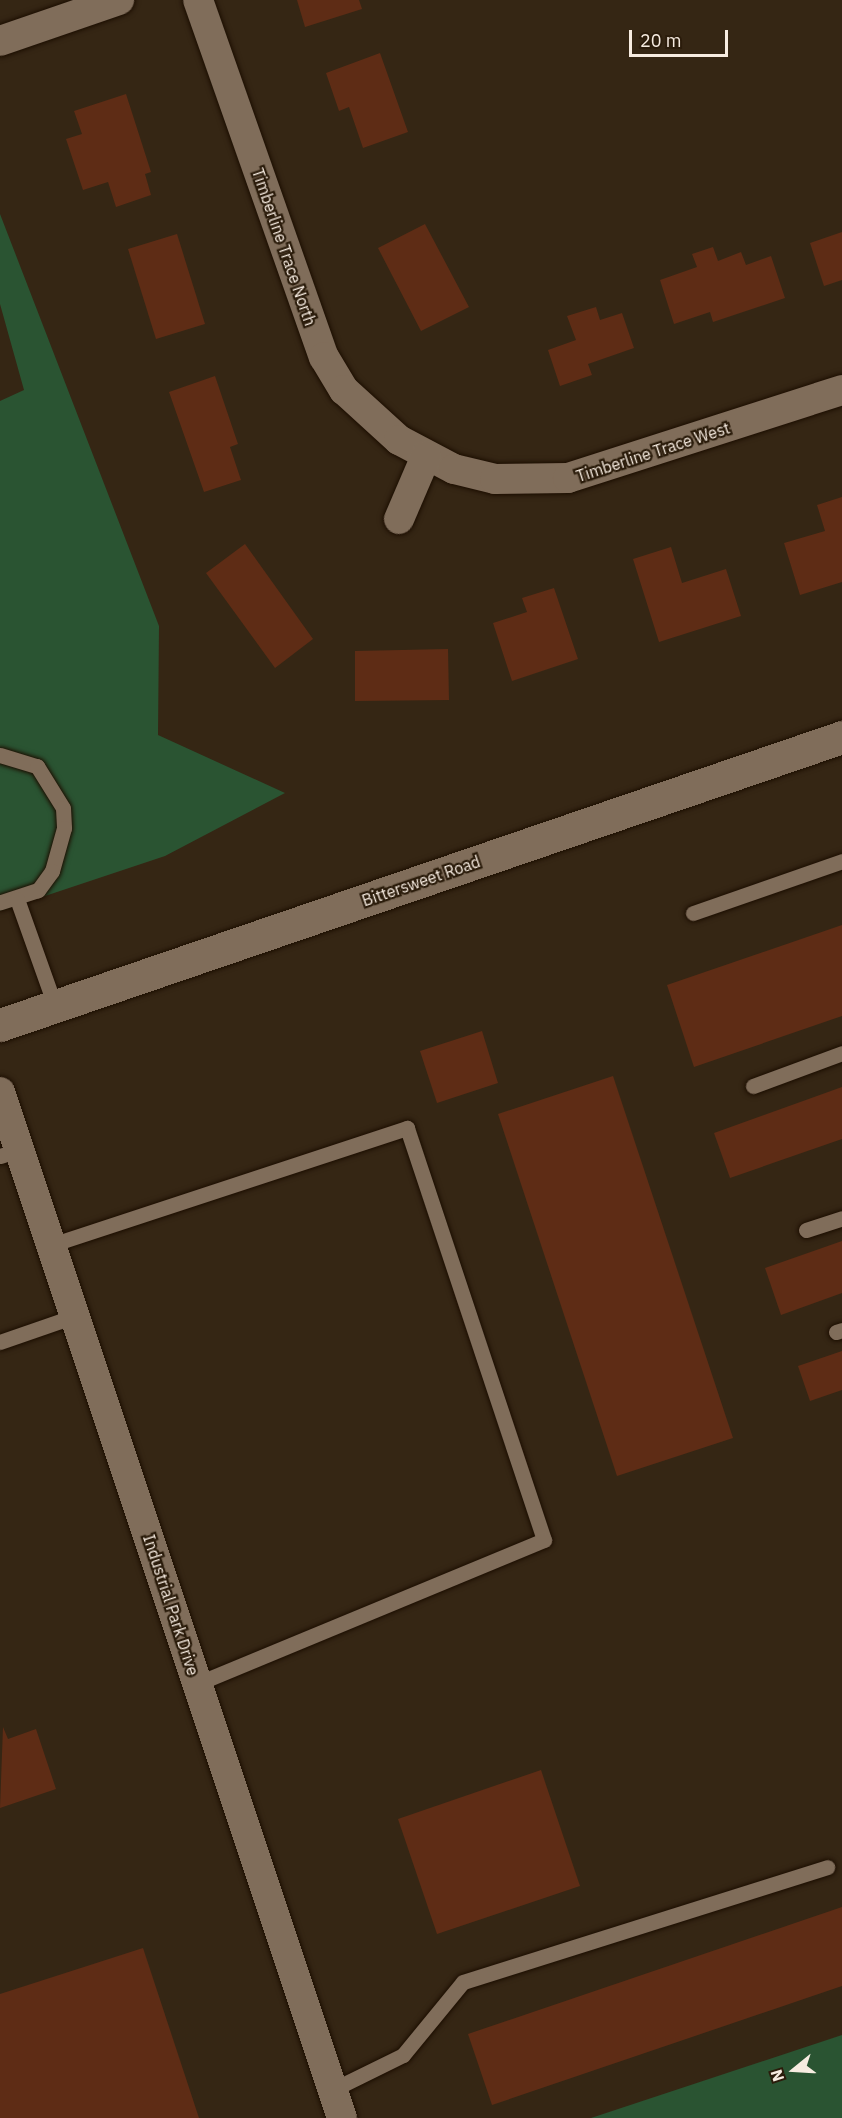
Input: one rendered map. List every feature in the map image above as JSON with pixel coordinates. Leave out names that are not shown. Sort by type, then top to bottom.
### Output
[{"type":"street","points":[[0,40],[119,0]]},
{"type":"street","name":"Timberline Trace North","points":[[198,0],[324,357],[367,414],[426,456]]},
{"type":"street","name":"Timberline Trace West","points":[[426,456],[495,479],[568,478],[842,390]]},
{"type":"street","points":[[399,519],[426,456]]},
{"type":"street","name":"Bittersweet Road","points":[[0,1025],[842,737]]},
{"type":"street","name":"Industrial Park Drive","points":[[0,1092],[9,1153],[51,1245],[342,2118]]},
{"type":"lane","points":[[0,755],[37,766],[63,808],[61,849],[52,871],[38,890],[17,899],[0,902]]},
{"type":"lane","points":[[693,913],[842,861]]},
{"type":"lane","points":[[17,899],[56,1006]]},
{"type":"lane","points":[[753,1086],[842,1053]]},
{"type":"lane","points":[[51,1245],[407,1128],[426,1184],[544,1540],[197,1684]]},
{"type":"lane","points":[[806,1230],[842,1218]]},
{"type":"lane","points":[[0,1342],[75,1317]]},
{"type":"lane","points":[[332,2090],[403,2055],[463,1982],[827,1868]]},
{"type":"green space","points":[[0,214],[159,626],[158,735],[285,793],[165,856],[0,911],[0,401],[24,390],[0,304]]},
{"type":"green space","points":[[842,2035],[842,2118],[591,2118]]},
{"type":"building","points":[[297,0],[359,0],[362,9],[305,27]]},
{"type":"building","points":[[380,53],[408,132],[363,148],[349,107],[339,111],[326,73]]},
{"type":"building","points":[[126,94],[151,172],[145,174],[151,195],[116,207],[108,182],[83,190],[66,139],[82,134],[74,111]]},
{"type":"building","points":[[425,224],[469,307],[421,331],[378,248]]},
{"type":"building","points":[[842,232],[842,280],[824,286],[810,243]]},
{"type":"building","points":[[177,234],[205,324],[156,339],[128,249]]},
{"type":"building","points":[[713,247],[718,261],[741,252],[746,265],[771,256],[785,298],[713,322],[710,312],[674,324],[660,280],[697,267],[692,254]]},
{"type":"building","points":[[596,307],[600,320],[622,313],[634,348],[588,364],[592,375],[560,386],[548,350],[576,340],[567,316]]},
{"type":"building","points":[[215,376],[238,444],[230,447],[241,480],[204,492],[169,392]]},
{"type":"building","points":[[842,497],[842,582],[800,595],[784,543],[825,531],[817,505]]},
{"type":"building","points":[[245,544],[313,639],[275,668],[206,573]]},
{"type":"building","points":[[671,547],[682,583],[726,569],[741,616],[659,642],[633,559]]},
{"type":"building","points":[[554,588],[578,659],[512,681],[493,623],[527,612],[522,598]]},
{"type":"building","points":[[448,649],[449,700],[355,701],[355,651]]},
{"type":"building","points":[[842,925],[842,1016],[694,1067],[667,985]]},
{"type":"building","points":[[482,1031],[498,1083],[437,1103],[420,1051]]},
{"type":"building","points":[[613,1076],[733,1438],[617,1476],[498,1114]]},
{"type":"building","points":[[842,1087],[842,1139],[730,1178],[714,1133]]},
{"type":"building","points":[[842,1241],[842,1293],[781,1315],[765,1268]]},
{"type":"building","points":[[842,1351],[842,1390],[810,1401],[798,1366]]},
{"type":"building","points":[[3,1727],[8,1739],[36,1729],[56,1789],[0,1808]]},
{"type":"building","points":[[541,1770],[580,1886],[437,1934],[398,1819]]},
{"type":"building","points":[[842,1907],[842,1986],[492,2105],[468,2034]]},
{"type":"building","points":[[143,1948],[199,2118],[0,2118],[0,1994]]}]
